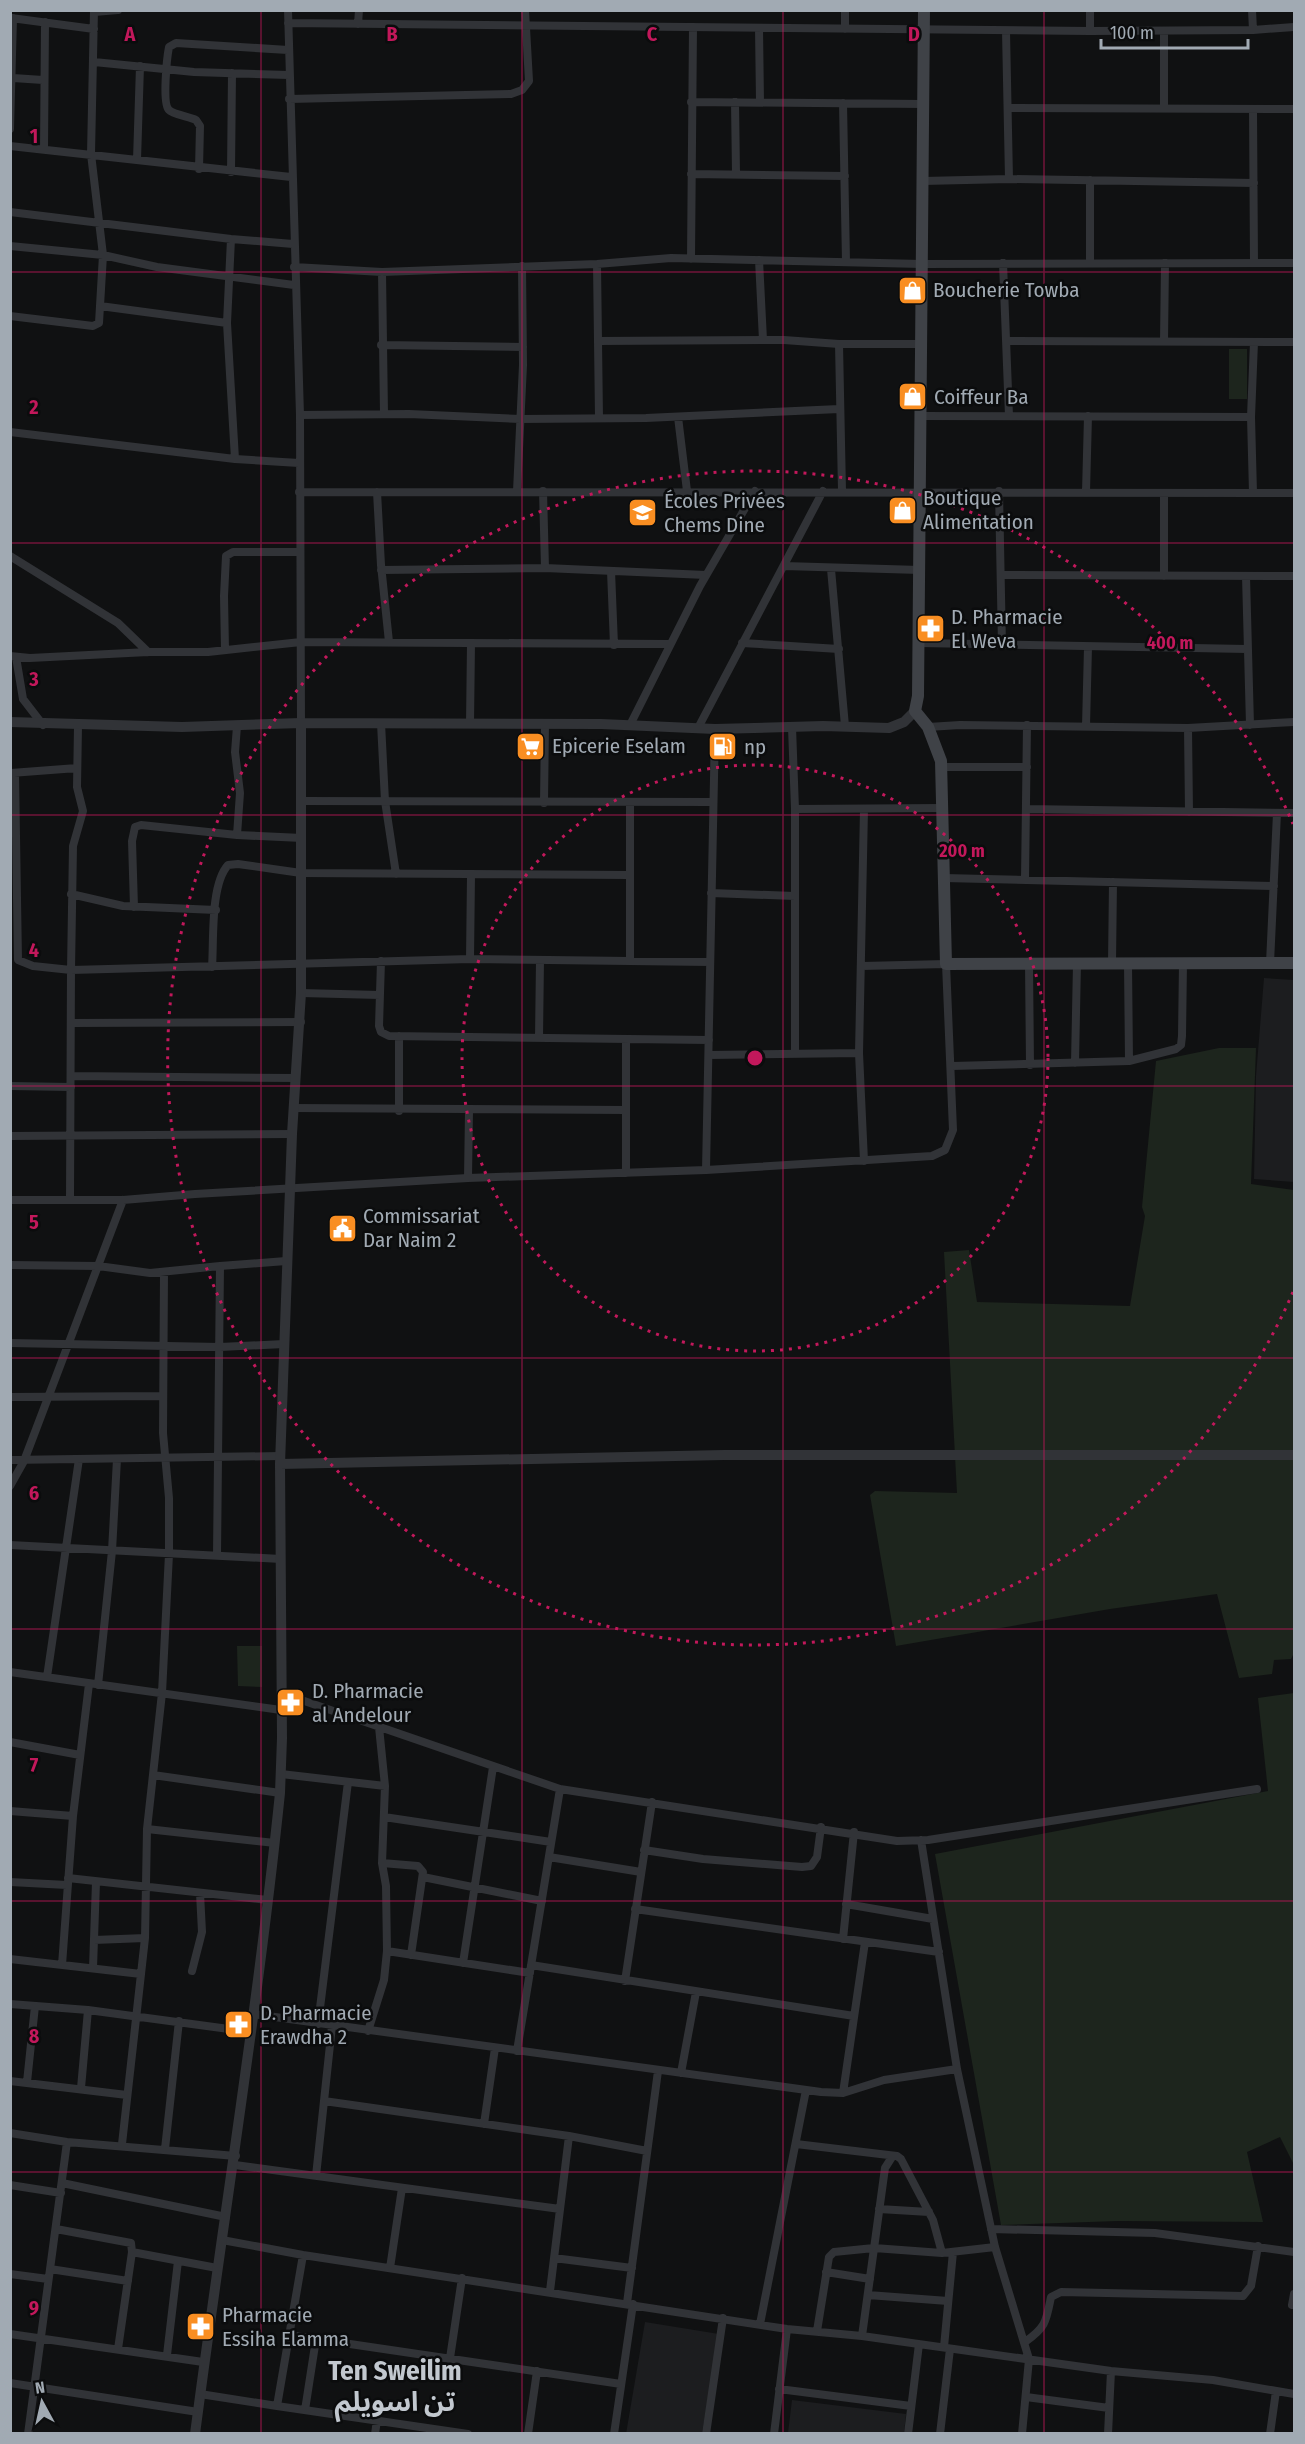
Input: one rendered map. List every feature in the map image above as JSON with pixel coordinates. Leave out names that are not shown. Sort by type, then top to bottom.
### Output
[{"type":"main road","points":[[924,10],[920,570],[918,701],[915,711],[928,727],[940,754],[946,964],[1294,963]]},
{"type":"street","points":[[10,316],[93,326],[99,323],[103,255],[91,154],[94,11],[118,10]]},
{"type":"street","points":[[195,2433],[217,2268],[235,2161],[275,1843],[281,1774],[280,1460],[293,1108],[302,993],[300,963],[302,801],[300,415],[294,285],[288,10]]},
{"type":"street","points":[[358,24],[359,10]]},
{"type":"street","points":[[289,99],[511,94],[522,90],[528,81],[525,10]]},
{"type":"street","points":[[845,10],[845,29]]},
{"type":"street","points":[[1090,10],[1090,31]]},
{"type":"street","points":[[1252,10],[1253,30]]},
{"type":"street","points":[[10,129],[13,16],[94,29]]},
{"type":"street","points":[[44,148],[45,22]]},
{"type":"street","points":[[288,23],[1006,31],[1253,30],[1294,27]]},
{"type":"street","points":[[691,259],[693,27]]},
{"type":"street","points":[[759,28],[760,102]]},
{"type":"street","points":[[1006,31],[1010,179]]},
{"type":"street","points":[[1164,31],[1164,108]]},
{"type":"street","points":[[199,168],[200,126],[196,120],[168,110],[165,68],[169,47],[176,44],[288,50]]},
{"type":"street","points":[[94,62],[289,75]]},
{"type":"street","points":[[137,160],[140,66]]},
{"type":"street","points":[[231,172],[232,73]]},
{"type":"street","points":[[13,78],[43,80]]},
{"type":"street","points":[[691,102],[923,104]]},
{"type":"street","points":[[735,102],[736,174]]},
{"type":"street","points":[[843,103],[846,262]]},
{"type":"street","points":[[1008,108],[1294,110]]},
{"type":"street","points":[[1253,110],[1254,263]]},
{"type":"street","points":[[10,146],[291,177]]},
{"type":"street","points":[[691,174],[845,176]]},
{"type":"street","points":[[922,181],[1010,179],[1254,183]]},
{"type":"street","points":[[1090,180],[1090,263]]},
{"type":"street","points":[[10,212],[231,239],[293,244]]},
{"type":"street","points":[[231,239],[227,323],[235,459]]},
{"type":"street","points":[[10,246],[103,255],[157,267],[294,285]]},
{"type":"street","points":[[294,267],[382,272],[691,259],[922,264],[1294,262]]},
{"type":"street","points":[[759,260],[763,340]]},
{"type":"street","points":[[1003,263],[1008,341],[1009,416]]},
{"type":"street","points":[[1164,341],[1165,263]]},
{"type":"street","points":[[597,264],[599,418]]},
{"type":"street","points":[[517,491],[523,347],[522,266]]},
{"type":"street","points":[[382,272],[381,345],[384,414]]},
{"type":"street","points":[[100,306],[227,323]]},
{"type":"street","points":[[598,341],[763,340],[839,344],[921,344]]},
{"type":"street","points":[[1008,341],[1294,342]]},
{"type":"street","points":[[1253,493],[1251,417],[1254,342]]},
{"type":"street","points":[[839,344],[842,491]]},
{"type":"street","points":[[381,345],[523,347]]},
{"type":"street","points":[[300,415],[384,414],[520,419],[678,417],[839,409]]},
{"type":"street","points":[[921,416],[1251,417]]},
{"type":"street","points":[[1086,492],[1088,416]]},
{"type":"street","points":[[678,417],[687,491]]},
{"type":"street","points":[[10,432],[235,459],[299,463]]},
{"type":"street","points":[[543,491],[545,568]]},
{"type":"street","points":[[630,725],[669,644],[755,491]]},
{"type":"street","points":[[698,728],[823,491]]},
{"type":"street","points":[[999,491],[1002,646]]},
{"type":"street","points":[[299,492],[1294,493]]},
{"type":"street","points":[[377,492],[381,570],[389,642]]},
{"type":"street","points":[[1164,493],[1164,576]]},
{"type":"street","points":[[225,650],[226,556],[233,552],[300,552]]},
{"type":"street","points":[[10,556],[118,623],[148,652]]},
{"type":"street","points":[[784,566],[920,570]]},
{"type":"street","points":[[381,570],[545,568],[706,575]]},
{"type":"street","points":[[831,569],[845,726]]},
{"type":"street","points":[[612,571],[614,645]]},
{"type":"street","points":[[1001,575],[1294,576]]},
{"type":"street","points":[[1246,576],[1250,725]]},
{"type":"street","points":[[43,725],[23,699],[13,656],[225,650],[301,642],[669,644]]},
{"type":"street","points":[[470,724],[471,643]]},
{"type":"street","points":[[742,643],[839,649]]},
{"type":"street","points":[[919,643],[1247,649]]},
{"type":"street","points":[[1086,726],[1088,647]]},
{"type":"street","points":[[10,722],[78,726],[381,723],[630,725],[715,729],[845,726],[889,728],[904,722],[915,711]]},
{"type":"street","points":[[928,727],[1188,728],[1294,722]]},
{"type":"street","points":[[381,723],[385,801],[396,874]]},
{"type":"street","points":[[544,803],[545,724]]},
{"type":"street","points":[[70,1199],[71,894],[73,846],[83,811],[77,787],[78,726]]},
{"type":"street","points":[[237,726],[235,752],[240,793],[237,835]]},
{"type":"street","points":[[1025,880],[1027,726]]},
{"type":"street","points":[[792,727],[795,809],[795,1054]]},
{"type":"street","points":[[1188,728],[1189,812]]},
{"type":"street","points":[[706,1170],[715,729]]},
{"type":"street","points":[[941,767],[1027,766]]},
{"type":"street","points":[[77,768],[13,773],[14,961],[33,966],[70,970],[470,959],[710,962]]},
{"type":"street","points":[[302,801],[713,802]]},
{"type":"street","points":[[630,803],[628,875],[630,960]]},
{"type":"street","points":[[795,809],[942,808]]},
{"type":"street","points":[[864,809],[859,1053],[864,1161]]},
{"type":"street","points":[[1027,809],[1294,813]]},
{"type":"street","points":[[1270,963],[1277,813]]},
{"type":"street","points":[[134,907],[132,841],[135,827],[141,825],[237,835],[302,838]]},
{"type":"street","points":[[212,967],[217,889],[223,871],[228,865],[238,864],[302,873],[628,875]]},
{"type":"street","points":[[470,959],[471,875]]},
{"type":"street","points":[[944,878],[1274,886]]},
{"type":"street","points":[[1112,963],[1113,882]]},
{"type":"street","points":[[711,893],[795,896]]},
{"type":"street","points":[[71,894],[134,907],[216,910]]},
{"type":"street","points":[[539,1038],[540,960]]},
{"type":"street","points":[[381,961],[381,1032],[389,1036],[709,1040]]},
{"type":"street","points":[[1029,963],[1030,1065]]},
{"type":"street","points":[[1075,1063],[1077,963]]},
{"type":"street","points":[[1128,963],[1129,1061]]},
{"type":"street","points":[[952,1066],[1129,1061],[1166,1052],[1181,1045],[1184,963]]},
{"type":"street","points":[[10,1200],[123,1200],[468,1178],[706,1170],[932,1156],[945,1150],[953,1130],[946,964],[862,966]]},
{"type":"street","points":[[302,993],[380,995]]},
{"type":"street","points":[[71,1023],[301,1022]]},
{"type":"street","points":[[399,1036],[399,1111]]},
{"type":"street","points":[[626,1039],[626,1173]]},
{"type":"street","points":[[709,1056],[859,1053]]},
{"type":"street","points":[[71,1076],[296,1078]]},
{"type":"street","points":[[10,1086],[71,1087]]},
{"type":"street","points":[[293,1108],[399,1111],[626,1110]]},
{"type":"street","points":[[468,1178],[469,1111]]},
{"type":"street","points":[[10,1136],[292,1134]]},
{"type":"street","points":[[10,1486],[24,1461],[123,1200]]},
{"type":"street","points":[[10,1265],[98,1266],[137,1272],[164,1273],[286,1261]]},
{"type":"street","points":[[217,1555],[220,1266]]},
{"type":"street","points":[[122,2144],[145,1938],[144,1887],[147,1829],[162,1693],[169,1554],[163,1396],[164,1273]]},
{"type":"street","points":[[10,1343],[220,1347],[284,1344]]},
{"type":"street","points":[[10,1397],[163,1396]]},
{"type":"street","points":[[10,1460],[166,1457],[280,1460],[724,1455],[1294,1455]]},
{"type":"street","points":[[62,1965],[72,1816],[112,1551],[117,1458]]},
{"type":"street","points":[[47,1677],[80,1460]]},
{"type":"street","points":[[10,1556],[11,1545],[281,1558]]},
{"type":"street","points":[[10,1672],[282,1710]]},
{"type":"street","points":[[281,1693],[560,1789],[897,1840],[921,1840],[1257,1789]]},
{"type":"street","points":[[368,2031],[384,1980],[387,1951],[386,1886],[382,1863],[385,1786],[380,1727]]},
{"type":"street","points":[[10,1742],[80,1755]]},
{"type":"street","points":[[462,1963],[493,1767]]},
{"type":"street","points":[[281,1774],[385,1786]]},
{"type":"street","points":[[153,1775],[280,1793]]},
{"type":"street","points":[[318,2024],[348,1782]]},
{"type":"street","points":[[517,2051],[560,1789]]},
{"type":"street","points":[[625,1981],[652,1802]]},
{"type":"street","points":[[10,1811],[72,1816]]},
{"type":"street","points":[[384,1817],[551,1842]]},
{"type":"street","points":[[644,1850],[703,1859],[811,1866],[818,1857],[821,1827]]},
{"type":"street","points":[[147,1829],[275,1843]]},
{"type":"street","points":[[843,1939],[854,1832]]},
{"type":"street","points":[[921,1840],[957,2069],[995,2247],[1029,2359],[1022,2433]]},
{"type":"street","points":[[549,1857],[640,1872]]},
{"type":"street","points":[[382,1863],[422,1868],[423,1877],[411,1955]]},
{"type":"street","points":[[423,1877],[542,1901]]},
{"type":"street","points":[[10,1882],[96,1882],[268,1900]]},
{"type":"street","points":[[93,1968],[96,1882]]},
{"type":"street","points":[[192,1971],[202,1932],[200,1893]]},
{"type":"street","points":[[846,1904],[933,1919]]},
{"type":"street","points":[[635,1909],[939,1952]]},
{"type":"street","points":[[94,1940],[145,1938]]},
{"type":"street","points":[[843,2093],[865,1942]]},
{"type":"street","points":[[387,1951],[462,1963],[625,1981],[855,2016]]},
{"type":"street","points":[[10,1959],[141,1974]]},
{"type":"street","points":[[681,2073],[696,1992]]},
{"type":"street","points":[[10,2004],[137,2015],[251,2032]]},
{"type":"street","points":[[27,2082],[35,2006]]},
{"type":"street","points":[[81,2088],[88,2010]]},
{"type":"street","points":[[254,2014],[806,2090],[843,2093],[884,2080],[957,2069]]},
{"type":"street","points":[[165,2149],[179,2021]]},
{"type":"street","points":[[316,2176],[333,2026]]},
{"type":"street","points":[[484,2124],[495,2048]]},
{"type":"street","points":[[614,2433],[630,2303],[632,2268],[658,2070]]},
{"type":"street","points":[[10,2081],[127,2095]]},
{"type":"street","points":[[760,2324],[806,2090]]},
{"type":"street","points":[[324,2101],[569,2136],[647,2151]]},
{"type":"street","points":[[10,2133],[67,2142],[122,2144],[165,2149],[316,2176],[560,2209]]},
{"type":"street","points":[[550,2291],[569,2136]]},
{"type":"street","points":[[28,2433],[67,2142]]},
{"type":"street","points":[[796,2144],[901,2160],[936,2227],[942,2253]]},
{"type":"street","points":[[862,2336],[885,2168],[892,2157]]},
{"type":"street","points":[[62,2183],[226,2217]]},
{"type":"street","points":[[10,2185],[61,2193]]},
{"type":"street","points":[[390,2268],[402,2188]]},
{"type":"street","points":[[879,2209],[929,2212]]},
{"type":"street","points":[[56,2229],[127,2241],[132,2246],[118,2349]]},
{"type":"street","points":[[991,2229],[1155,2233],[1294,2252]]},
{"type":"street","points":[[222,2240],[303,2255],[630,2303],[787,2329],[862,2336],[1111,2371],[1214,2380],[1294,2394]]},
{"type":"street","points":[[1025,2342],[1041,2331],[1046,2324],[1051,2297],[1062,2292],[1243,2296],[1251,2286],[1258,2246]]},
{"type":"street","points":[[818,2331],[829,2256],[834,2252],[874,2248],[942,2253],[995,2247]]},
{"type":"street","points":[[132,2252],[217,2268]]},
{"type":"street","points":[[940,2433],[953,2252]]},
{"type":"street","points":[[277,2406],[303,2255]]},
{"type":"street","points":[[554,2258],[632,2268]]},
{"type":"street","points":[[167,2355],[178,2261]]},
{"type":"street","points":[[50,2269],[128,2281]]},
{"type":"street","points":[[826,2272],[870,2279]]},
{"type":"street","points":[[10,2274],[48,2279]]},
{"type":"street","points":[[450,2358],[462,2278]]},
{"type":"street","points":[[1292,2305],[1294,2294]]},
{"type":"street","points":[[868,2295],[948,2301]]},
{"type":"street","points":[[706,2433],[723,2318]]},
{"type":"street","points":[[774,2433],[787,2329]]},
{"type":"street","points":[[10,2334],[204,2362]]},
{"type":"street","points":[[289,2335],[621,2384]]},
{"type":"street","points":[[305,2410],[316,2338]]},
{"type":"street","points":[[908,2433],[919,2344]]},
{"type":"street","points":[[528,2433],[537,2371]]},
{"type":"street","points":[[1107,2433],[1111,2371]]},
{"type":"street","points":[[10,2383],[198,2412]]},
{"type":"street","points":[[779,2389],[911,2406]]},
{"type":"street","points":[[1270,2433],[1276,2391]]},
{"type":"street","points":[[200,2394],[468,2433]]},
{"type":"street","points":[[1026,2397],[1109,2408]]},
{"type":"street","points":[[375,2433],[377,2420]]},
{"type":"shaded area","points":[[1229,349],[1247,349],[1247,399],[1229,399]]},
{"type":"shaded area","points":[[1264,978],[1294,980],[1294,1182],[1254,1179],[1256,1076]]},
{"type":"shaded area","points":[[1219,1048],[1256,1048],[1251,1184],[1294,1190],[1294,1653],[1291,1659],[1274,1660],[1272,1674],[1239,1678],[1217,1594],[1110,1609],[896,1646],[870,1495],[875,1491],[957,1493],[944,1252],[969,1250],[977,1302],[1130,1306],[1145,1216],[1142,1207],[1156,1061]]},
{"type":"shaded area","points":[[237,1646],[262,1646],[262,1687],[238,1686]]},
{"type":"shaded area","points":[[1294,1693],[1294,2165],[1280,2137],[1247,2152],[1263,2222],[1118,2221],[1001,2225],[935,1854],[1268,1791],[1258,1698]]},
{"type":"shaded area","points":[[645,2322],[719,2334],[702,2433],[626,2434]]},
{"type":"shaded area","points":[[792,2400],[906,2414],[904,2433],[788,2433]]},
{"type":"place","name":"Boucherie Towba","points":[[912,290]]},
{"type":"place","name":"Coiffeur Ba","points":[[913,397]]},
{"type":"place","name":"Boutique Alimentation","points":[[902,510]]},
{"type":"place","name":"Écoles Privées Chems Dine","points":[[643,513]]},
{"type":"place","name":"D. Pharmacie El Weva","points":[[930,629]]},
{"type":"place","name":"Epicerie Eselam","points":[[531,746]]},
{"type":"place","name":"np","points":[[723,747]]},
{"type":"place","name":"Commissariat Dar Naim 2","points":[[342,1228]]},
{"type":"place","name":"D. Pharmacie al Andelour","points":[[291,1703]]},
{"type":"place","name":"D. Pharmacie Erawdha 2","points":[[239,2025]]},
{"type":"place","name":"Pharmacie Essiha Elamma","points":[[201,2327]]},
{"type":"district","name":"Ten Sweilim تن اسويلم","points":[[395,2386]]}]
